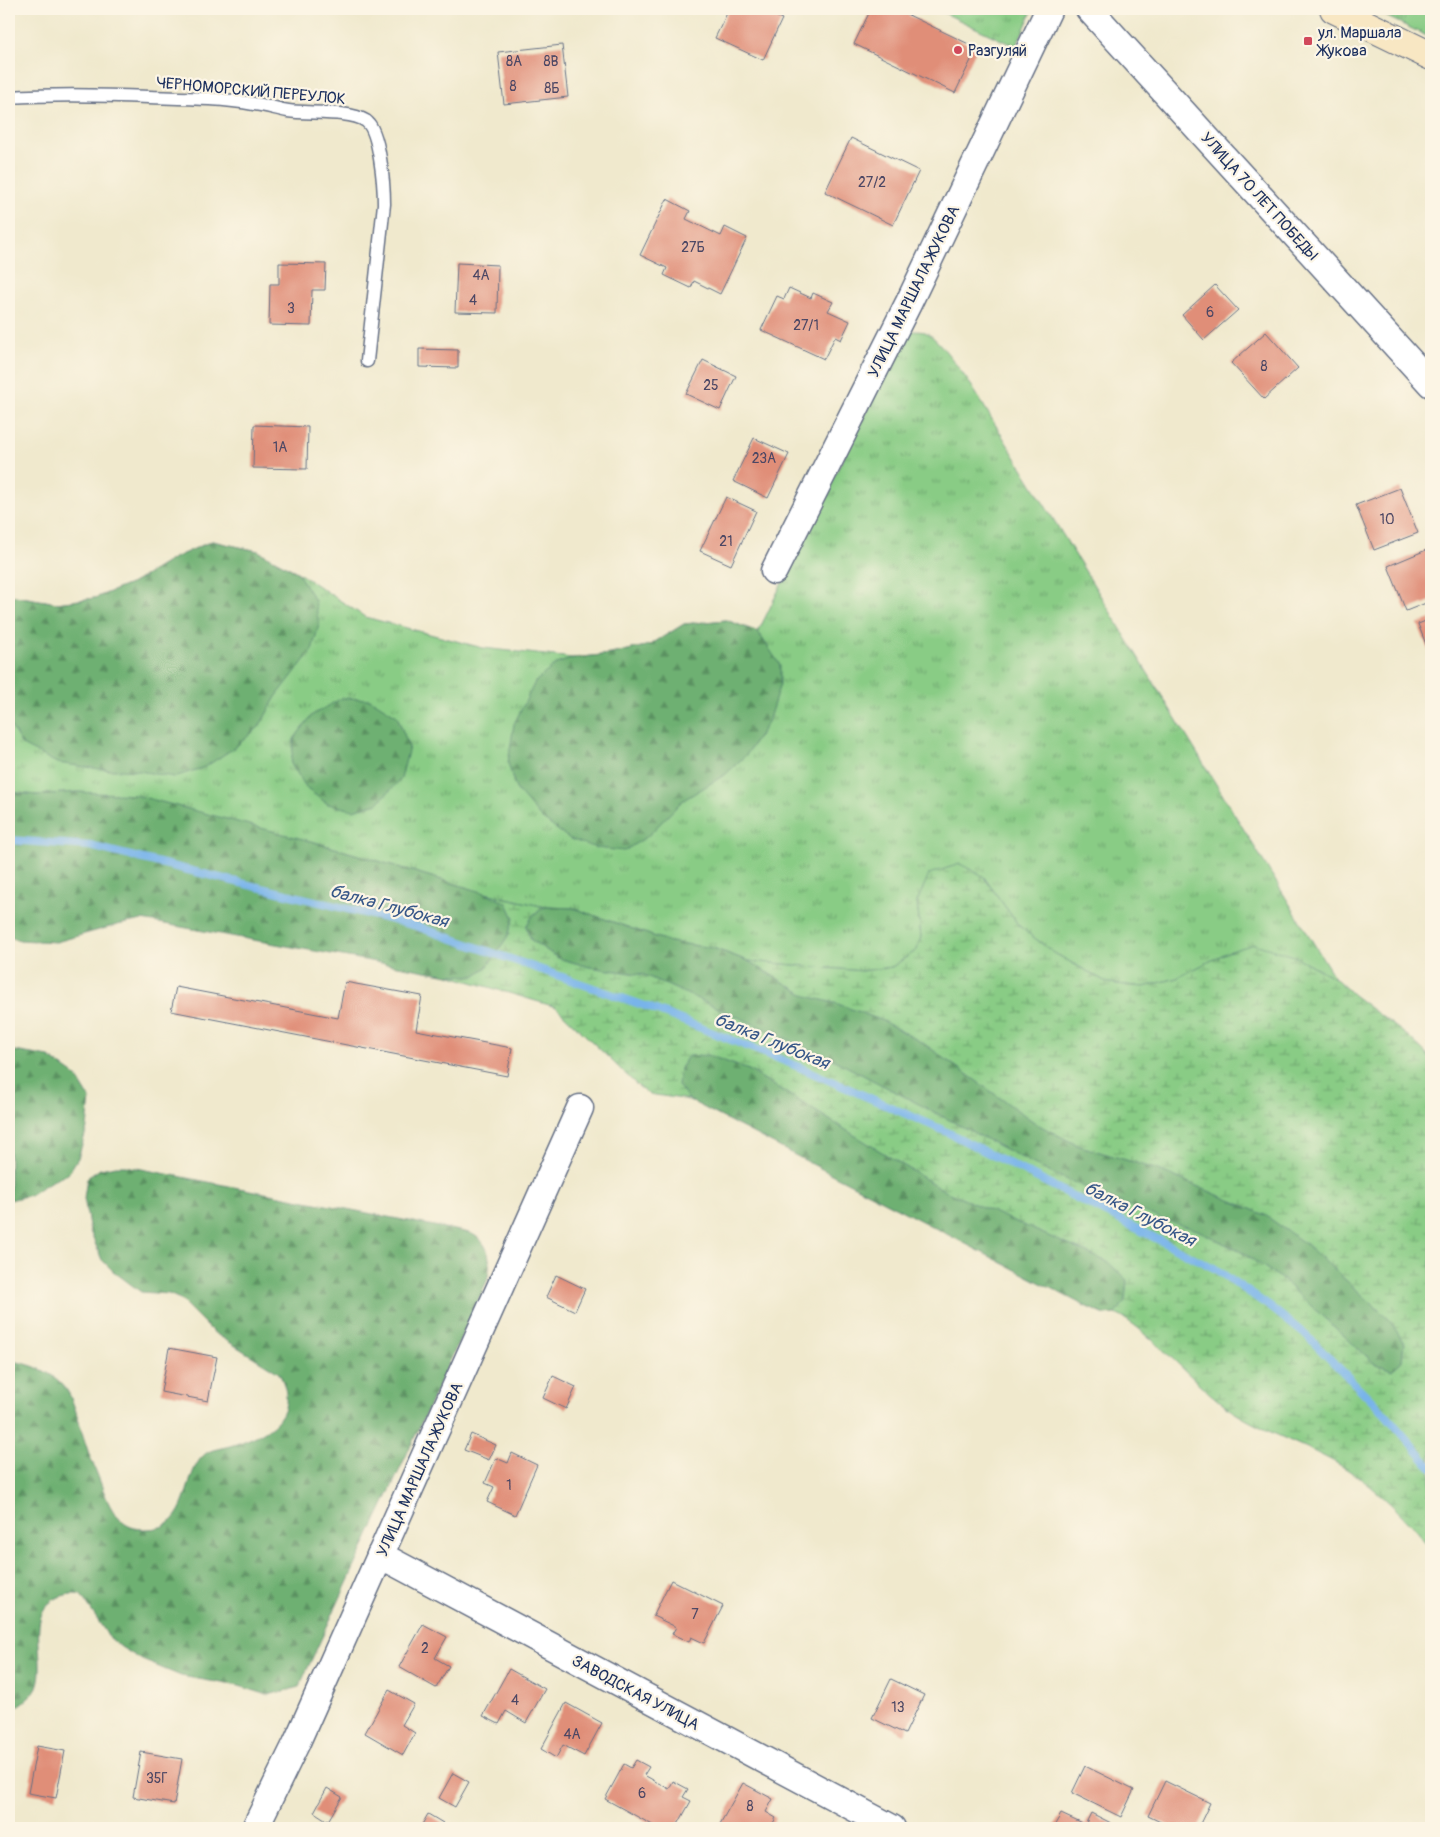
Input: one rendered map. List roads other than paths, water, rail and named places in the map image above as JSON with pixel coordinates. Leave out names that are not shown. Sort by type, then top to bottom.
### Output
[{"type":"main road","points":[[1334,9],[1431,56]]},
{"type":"street","name":"УЛИЦА МАРШАЛА ЖУКОВА","points":[[774,571],[909,302],[1049,9]]},
{"type":"street","name":"УЛИЦА 70 ЛЕТ ПОБЕДЫ","points":[[1089,9],[1431,384]]},
{"type":"street","name":"УЛИЦА МАРШАЛА ЖУКОВА","points":[[255,1828],[296,1744],[580,1108]]},
{"type":"street","name":"ЗАВОДСКАЯ УЛИЦА","points":[[380,1555],[892,1828]]},
{"type":"lane","name":"ЧЕРНОМОРСКИЙ ПЕРЕУЛОК","points":[[9,97],[61,94],[196,98],[255,104],[288,111],[353,116],[367,122],[374,133],[384,178],[384,204],[367,360]]},
{"type":"waterway","name":"балка Глубокая","points":[[9,840],[90,846],[413,925],[648,1007],[792,1064],[945,1131],[1214,1268],[1273,1309],[1308,1337],[1385,1414],[1431,1467]]},
{"type":"place","name":"ул. Маршала Жукова","points":[[1308,41]]},
{"type":"place","name":"Разгуляй","points":[[958,50]]}]
